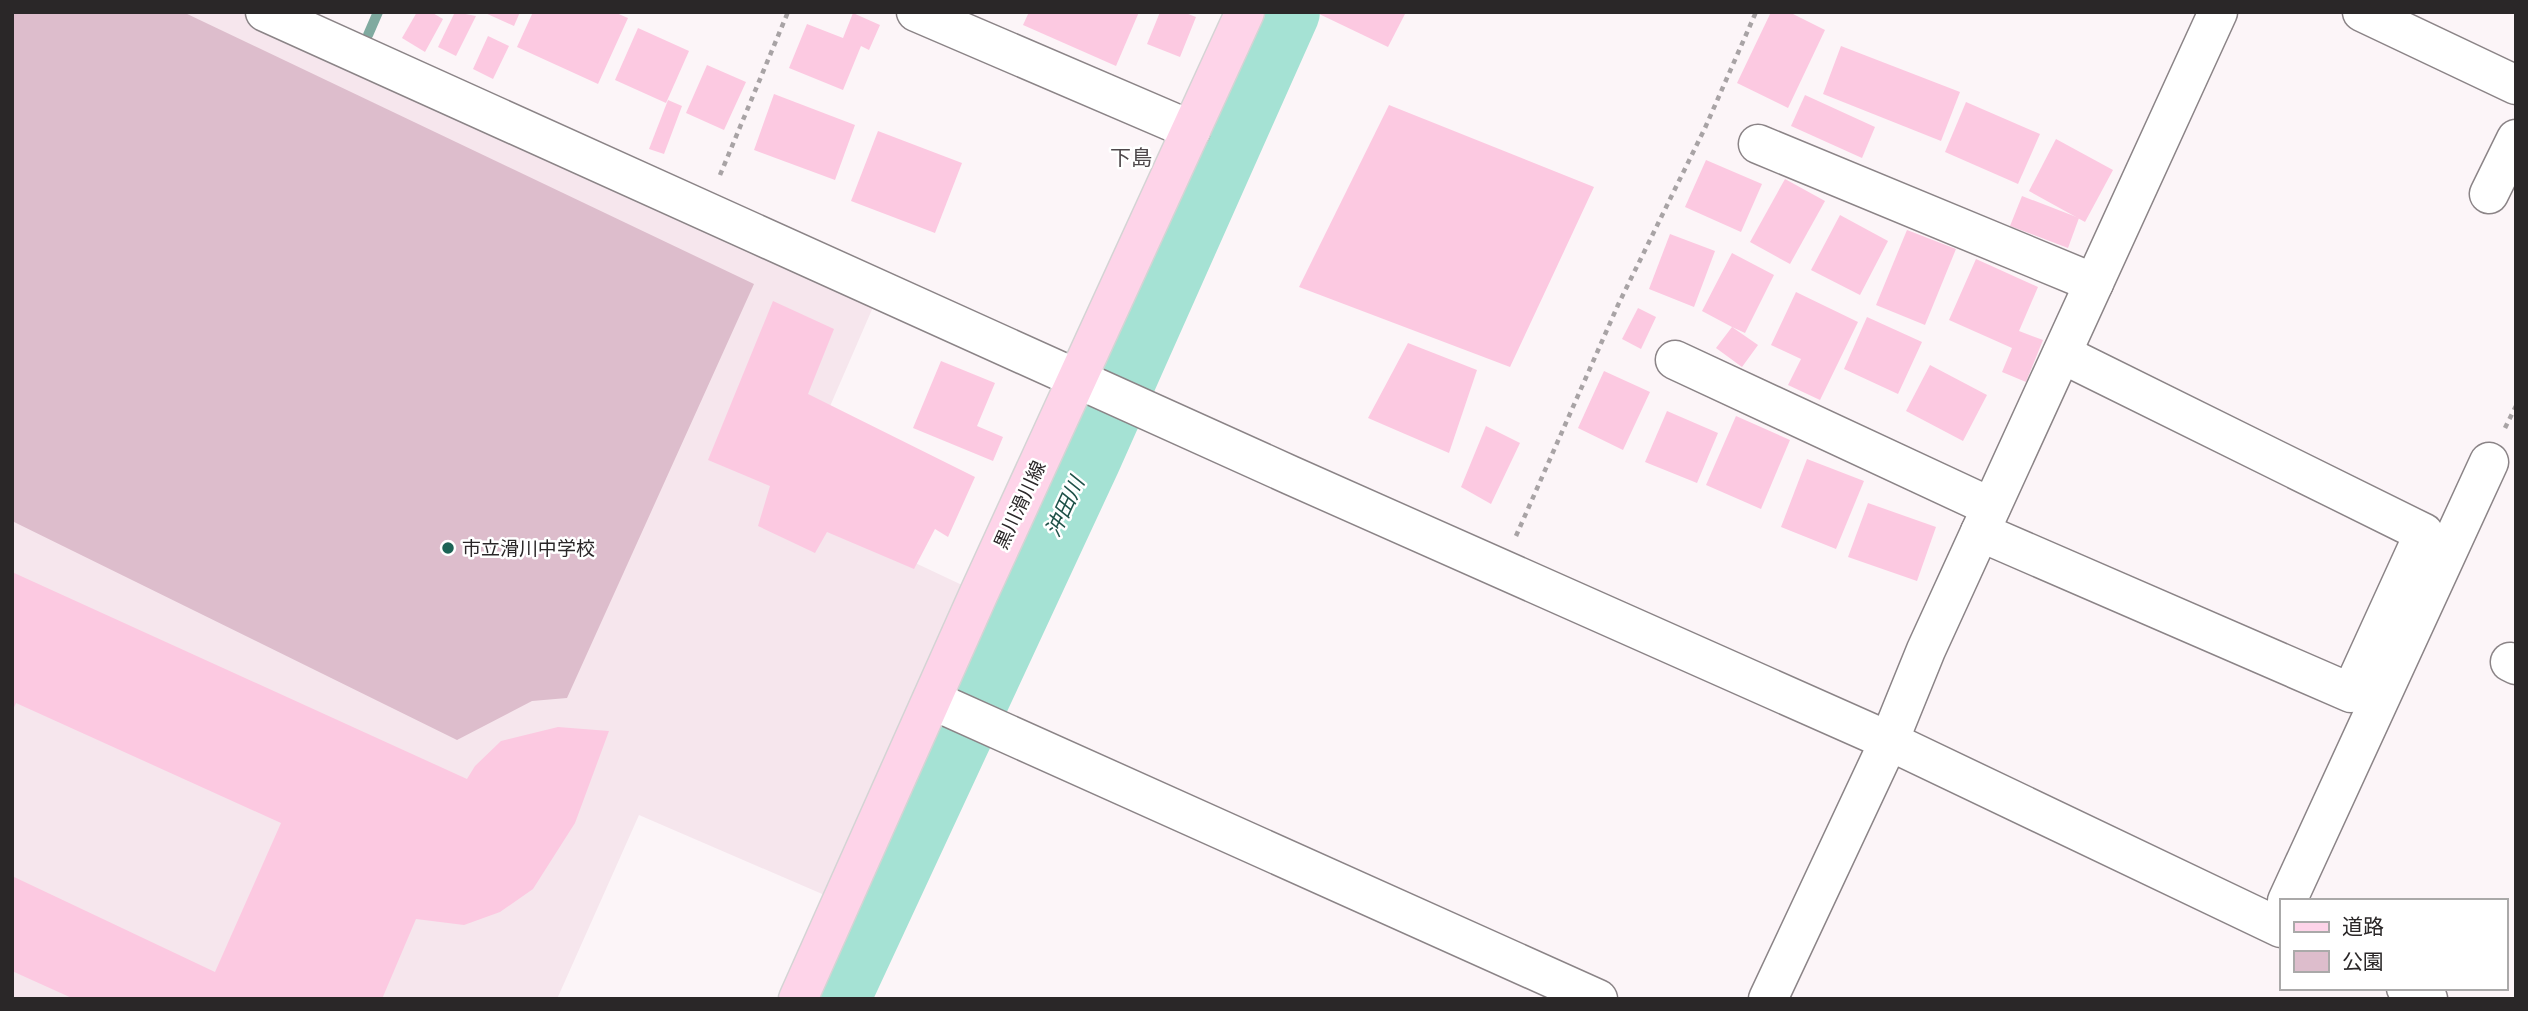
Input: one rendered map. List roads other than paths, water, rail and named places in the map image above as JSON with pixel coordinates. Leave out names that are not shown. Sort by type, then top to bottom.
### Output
[{"type":"main road","name":"黒川滑川線","points":[[798,999],[1191,130],[1240,14]]},
{"type":"street","points":[[265,12],[309,22],[705,212],[2280,917]]},
{"type":"street","points":[[916,12],[1191,130]]},
{"type":"street","points":[[1768,999],[1889,741],[1985,520],[2218,12]]},
{"type":"street","points":[[2362,12],[2516,85]]},
{"type":"street","points":[[2489,194],[2516,139]]},
{"type":"street","points":[[1758,144],[2094,284]]},
{"type":"street","points":[[1675,360],[1985,520],[2351,693],[2424,533],[2062,354]]},
{"type":"street","points":[[2289,899],[2489,463]]},
{"type":"street","points":[[932,700],[1598,999]]},
{"type":"street","points":[[2410,990],[2428,999]]},
{"type":"waterway","points":[[368,35],[378,12]]},
{"type":"waterway","name":"沖田川","points":[[837,999],[1088,459],[1287,12]]},
{"type":"place","name":"市立滑川中学校","points":[[448,548]]},
{"type":"district","name":"下島","points":[[1131,158]]}]
